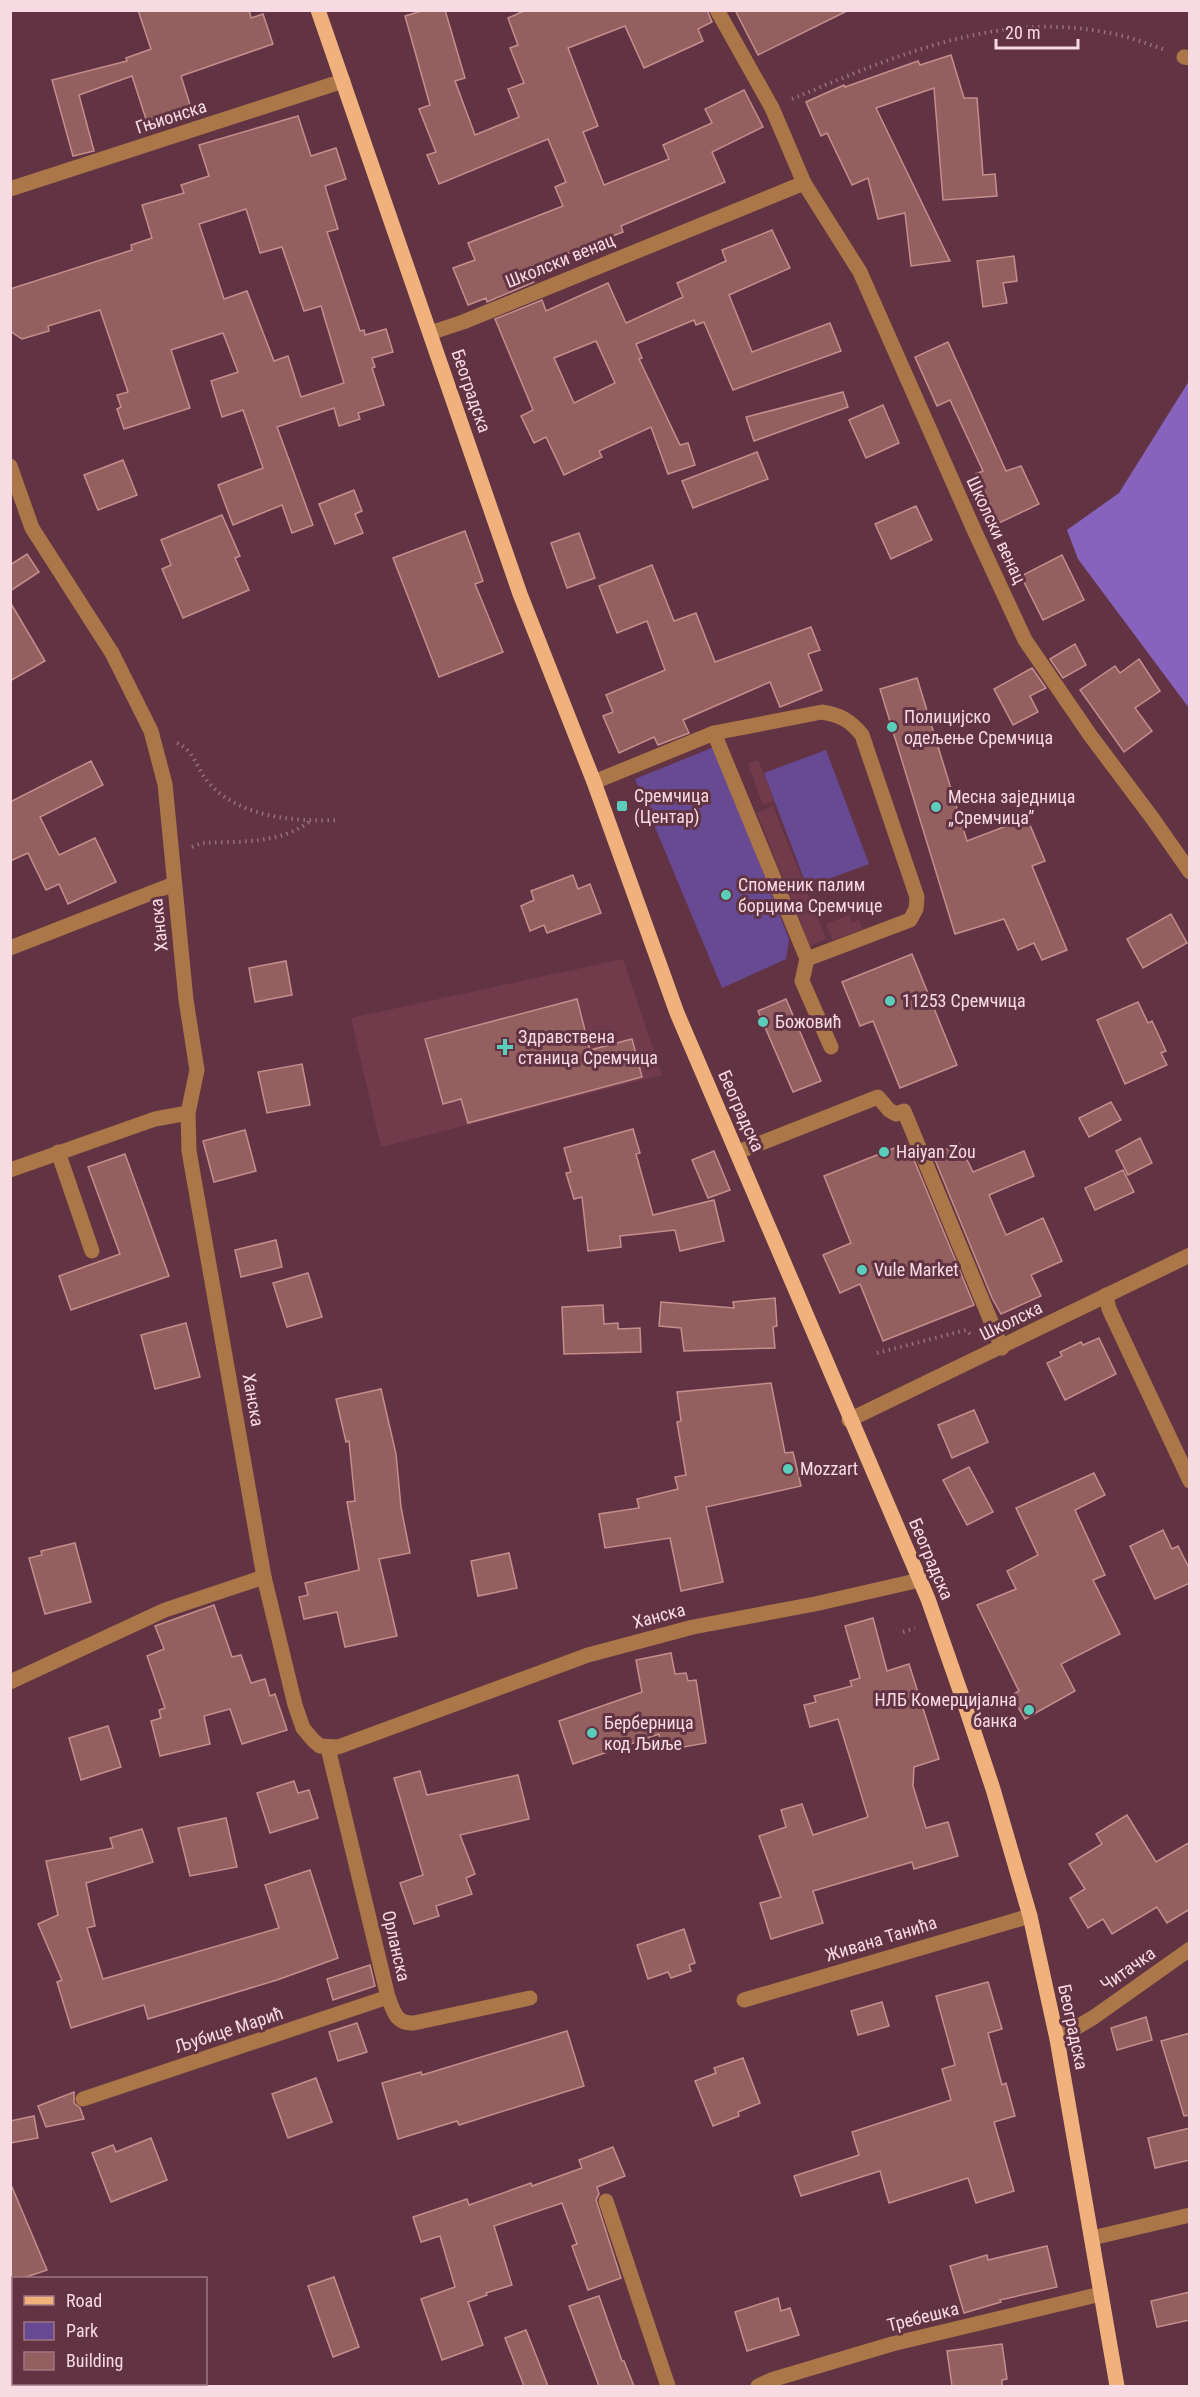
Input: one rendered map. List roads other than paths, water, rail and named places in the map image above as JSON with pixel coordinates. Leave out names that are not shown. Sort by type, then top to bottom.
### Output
[{"type":"main road","name":"Београдска","points":[[318,10],[520,594],[594,782],[676,1013],[738,1152],[849,1420],[937,1621],[993,1789],[1030,1916],[1057,2038],[1117,2386]]},
{"type":"street","name":"Школски венац","points":[[717,10],[772,108],[804,183],[860,272],[1025,640],[1090,735],[1190,872]]},
{"type":"street","name":"Гњионска","points":[[10,189],[343,81]]},
{"type":"street","name":"Школски венац","points":[[430,333],[463,322],[804,183]]},
{"type":"street","name":"Ханска","points":[[10,466],[32,528],[112,653],[151,731],[165,784],[186,1000],[197,1070],[188,1113],[189,1151],[264,1577],[295,1705],[303,1728],[320,1746],[328,1748],[349,1744],[588,1655],[693,1627],[815,1604],[920,1580]]},
{"type":"street","points":[[594,782],[714,733],[822,712],[839,715],[853,724],[862,735],[917,897],[916,909],[910,920],[807,959]]},
{"type":"street","points":[[714,733],[807,959],[802,981],[831,1047]]},
{"type":"street","points":[[10,948],[174,884]]},
{"type":"street","points":[[738,1152],[878,1097],[889,1110],[896,1114],[904,1111],[1002,1348]]},
{"type":"street","points":[[10,1170],[155,1119],[188,1113]]},
{"type":"street","points":[[58,1152],[92,1251]]},
{"type":"street","name":"Школска","points":[[849,1420],[1002,1348],[1190,1255]]},
{"type":"street","points":[[1106,1295],[1110,1309],[1190,1481]]},
{"type":"street","points":[[10,1682],[165,1610],[264,1577]]},
{"type":"street","name":"Орланска","points":[[328,1748],[388,1997],[395,2016],[408,2023],[426,2021],[530,1998]]},
{"type":"street","name":"Живана Танића","points":[[744,2000],[1030,1916]]},
{"type":"street","name":"Читачка","points":[[1057,2038],[1095,2017],[1190,1949]]},
{"type":"street","name":"Љубице Марић","points":[[83,2099],[388,1997]]},
{"type":"street","points":[[606,2201],[668,2386]]},
{"type":"street","points":[[1092,2238],[1190,2215]]},
{"type":"street","name":"Требешка","points":[[758,2386],[771,2380],[892,2344],[1101,2294]]},
{"type":"place","name":"Полицијско одељење Сремчица","points":[[892,727]]},
{"type":"place","name":"Сремчица (Центар)","points":[[622,806]]},
{"type":"place","name":"Месна заједница „Сремчица”","points":[[936,807]]},
{"type":"place","name":"Споменик палим борцима Сремчице","points":[[726,895]]},
{"type":"place","name":"11253 Сремчица","points":[[890,1001]]},
{"type":"place","name":"Божовић","points":[[763,1022]]},
{"type":"place","name":"Здравствена станица Сремчица","points":[[505,1047]]},
{"type":"place","name":"Haiyan Zou","points":[[884,1152]]},
{"type":"place","name":"Vule Market","points":[[862,1270]]},
{"type":"place","name":"Mozzart","points":[[788,1469]]},
{"type":"place","name":"НЛБ Комерцијална банка","points":[[1029,1710]]},
{"type":"place","name":"Берберница код Љиље","points":[[592,1733]]}]
